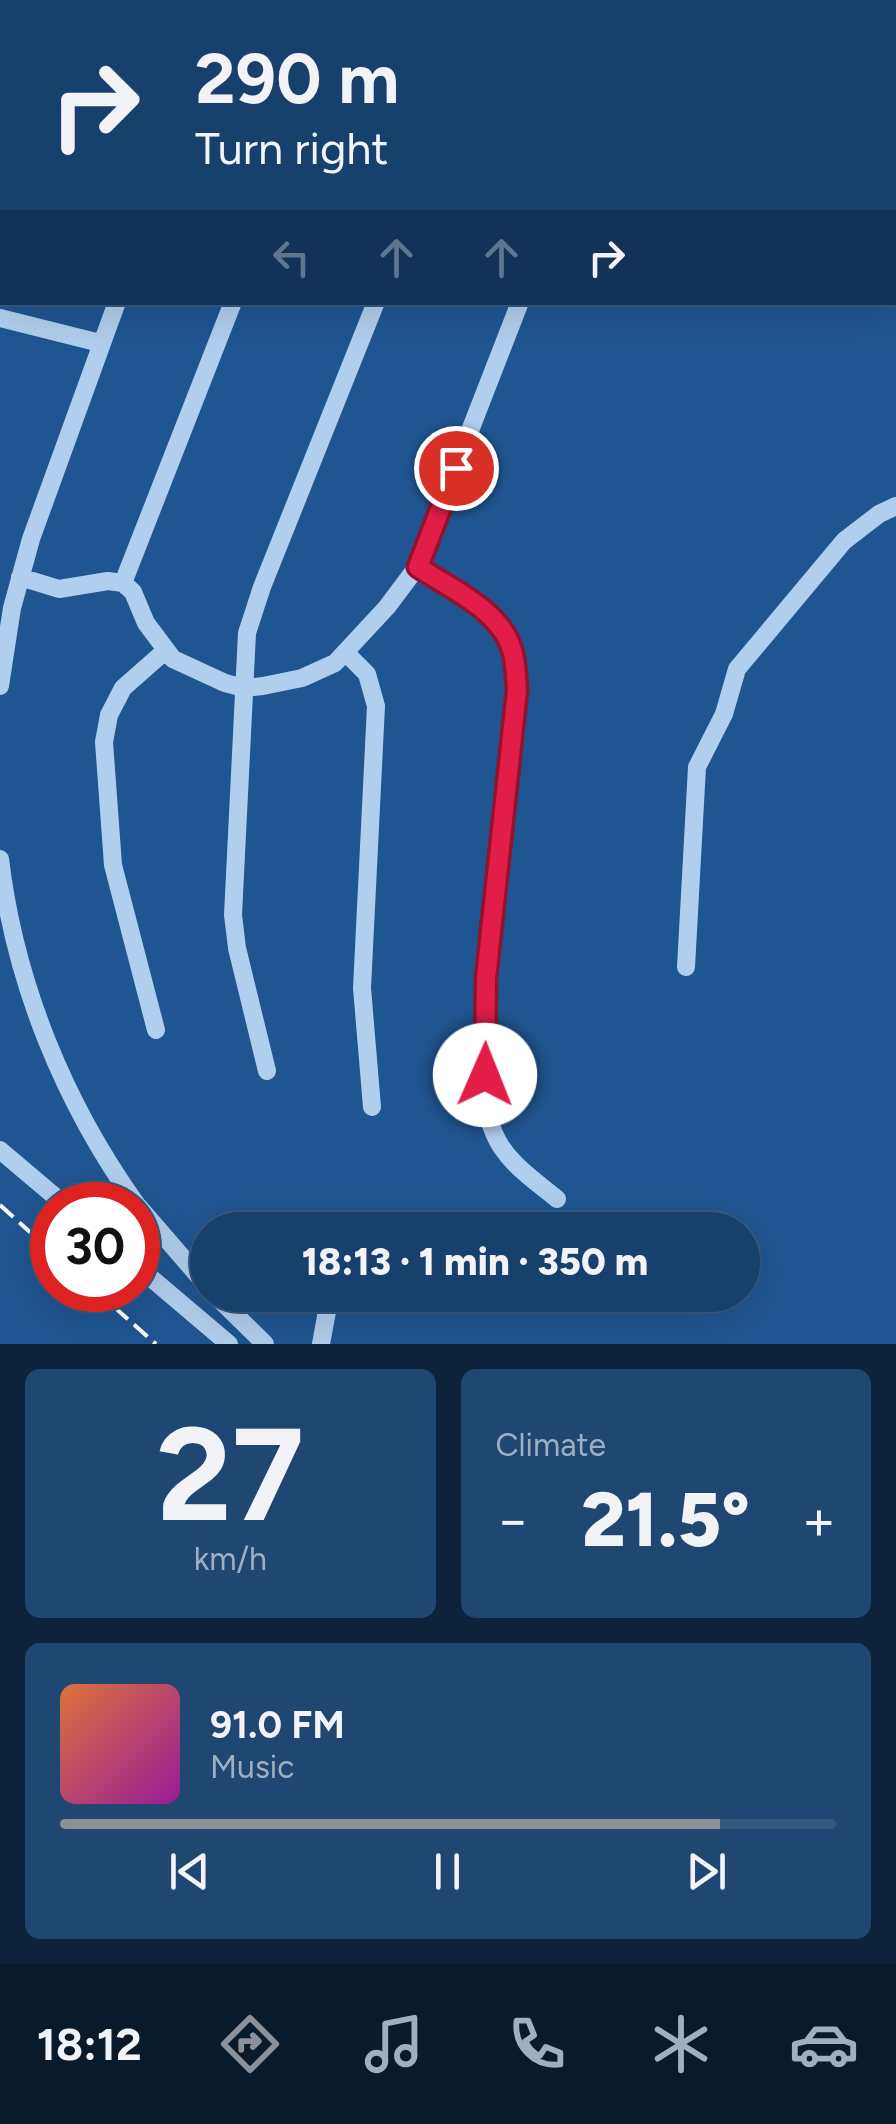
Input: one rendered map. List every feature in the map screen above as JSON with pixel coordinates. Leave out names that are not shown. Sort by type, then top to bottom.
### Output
[{"type":"street","points":[[0,686],[12,608],[30,539],[115,305]]},
{"type":"street","points":[[123,584],[232,305]]},
{"type":"street","points":[[267,1072],[237,948],[233,915],[246,646],[257,600],[375,305]]},
{"type":"street","points":[[20,578],[65,589],[108,581],[123,584],[133,592],[146,623],[165,651],[182,666],[244,688],[302,678],[335,663],[418,567],[519,305]]},
{"type":"street","points":[[0,318],[100,343]]},
{"type":"street","points":[[686,967],[697,768],[724,714],[737,670],[844,541],[878,514],[896,506]]},
{"type":"street","points":[[418,567],[483,610],[507,637],[512,649],[517,690],[486,978],[484,1058],[488,1110],[503,1148],[557,1199]]},
{"type":"street","points":[[156,1030],[113,865],[104,742],[109,715],[123,688],[165,651]]},
{"type":"street","points":[[346,653],[367,674],[376,706],[362,988],[372,1107]]},
{"type":"street","points":[[0,859],[14,942],[36,1015],[76,1104],[123,1182]]},
{"type":"street","points":[[0,1150],[38,1182]]},
{"type":"street","points":[[160,1232],[190,1266]]},
{"type":"street","points":[[160,1286],[229,1344]]},
{"type":"street","points":[[233,1312],[266,1344]]},
{"type":"street","points":[[322,1344],[327,1312]]},
{"type":"railway","points":[[0,1205],[30,1232]]},
{"type":"railway","points":[[120,1312],[156,1344]]},
{"type":"route","points":[[456,468],[418,567],[483,610],[507,637],[517,690],[486,978],[485,1075]]}]
